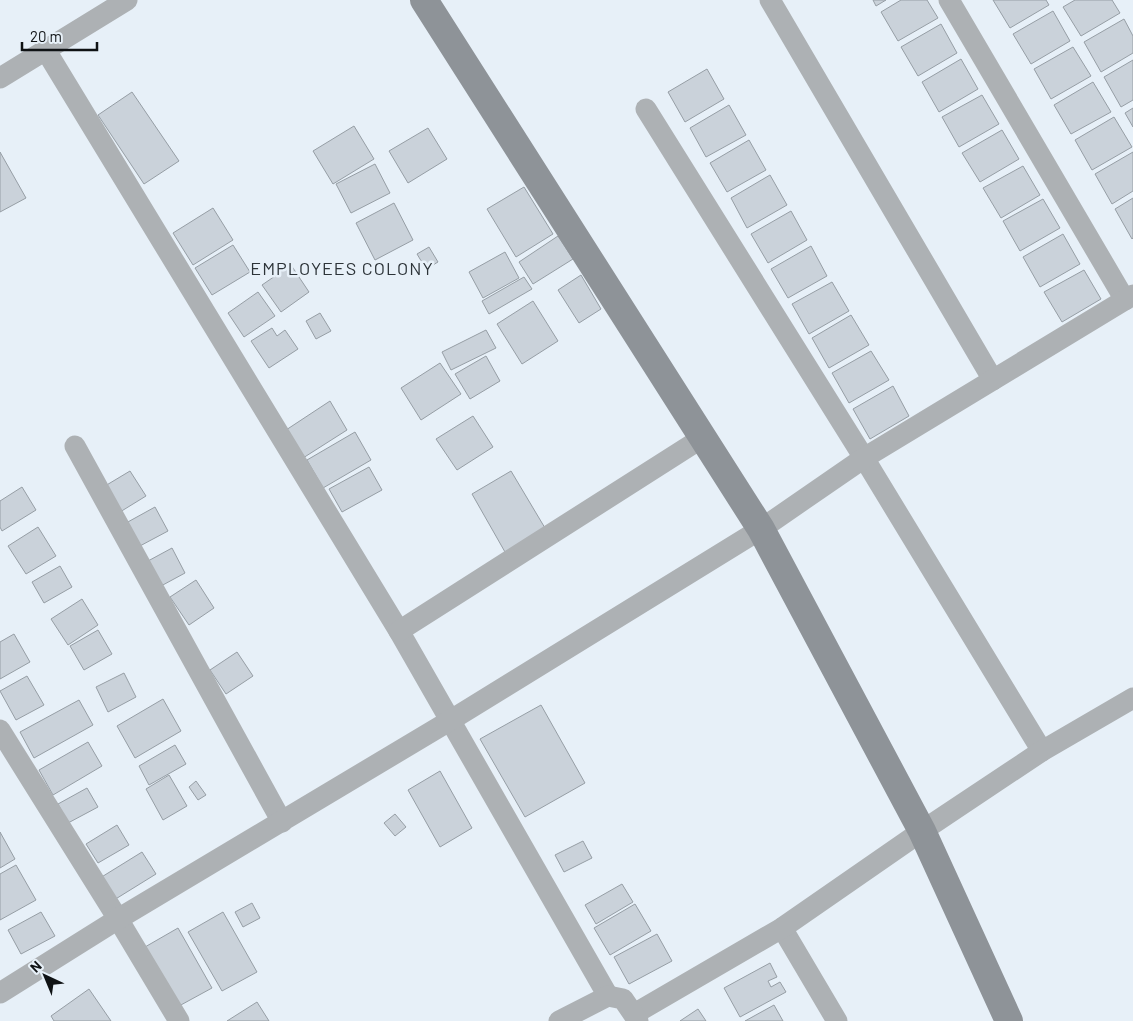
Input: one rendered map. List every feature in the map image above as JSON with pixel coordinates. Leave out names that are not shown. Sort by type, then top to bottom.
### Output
[{"type":"main road","points":[[424,0],[761,529],[922,831],[1009,1021]]},
{"type":"street","points":[[0,78],[127,0]]},
{"type":"street","points":[[770,0],[993,380]]},
{"type":"street","points":[[0,993],[451,720],[761,529],[864,458],[1129,298],[949,0]]},
{"type":"street","points":[[45,49],[399,631],[608,996]]},
{"type":"street","points":[[646,109],[864,458],[1042,751]]},
{"type":"street","points":[[399,631],[702,438]]},
{"type":"street","points":[[75,446],[282,822]]},
{"type":"street","points":[[559,1021],[608,996],[623,999],[636,1017],[782,928],[1042,751],[1133,698]]},
{"type":"street","points":[[0,730],[118,920],[178,1021]]},
{"type":"street","points":[[782,928],[837,1021]]},
{"type":"building","points":[[873,0],[886,0],[876,6]]},
{"type":"building","points":[[901,0],[927,0],[938,18],[898,41],[881,12]]},
{"type":"building","points":[[993,0],[1046,0],[1049,5],[1010,28]]},
{"type":"building","points":[[1075,0],[1112,0],[1120,13],[1081,36],[1063,7]]},
{"type":"building","points":[[1053,11],[1070,41],[1031,64],[1013,34]]},
{"type":"building","points":[[1124,19],[1133,36],[1133,53],[1101,72],[1084,42]]},
{"type":"building","points":[[941,24],[957,53],[918,76],[901,47]]},
{"type":"building","points":[[1073,47],[1091,76],[1051,99],[1034,69]]},
{"type":"building","points":[[961,59],[978,89],[939,112],[922,82]]},
{"type":"building","points":[[1133,60],[1133,100],[1121,107],[1104,77]]},
{"type":"building","points":[[707,69],[724,99],[685,122],[668,92]]},
{"type":"building","points":[[1093,82],[1111,112],[1071,134],[1054,105]]},
{"type":"building","points":[[132,92],[179,161],[144,184],[98,115]]},
{"type":"building","points":[[982,95],[999,124],[959,147],[942,117]]},
{"type":"building","points":[[729,105],[746,135],[706,157],[690,128]]},
{"type":"building","points":[[1133,108],[1133,127],[1125,113]]},
{"type":"building","points":[[1114,117],[1132,147],[1092,170],[1075,140]]},
{"type":"building","points":[[354,126],[374,159],[333,184],[313,151]]},
{"type":"building","points":[[428,128],[447,159],[408,183],[389,151]]},
{"type":"building","points":[[1002,130],[1019,159],[980,182],[962,153]]},
{"type":"building","points":[[749,140],[766,170],[727,192],[710,163]]},
{"type":"building","points":[[0,152],[26,198],[0,212]]},
{"type":"building","points":[[1133,152],[1133,191],[1112,204],[1095,174]]},
{"type":"building","points":[[375,164],[390,193],[351,213],[336,184]]},
{"type":"building","points":[[1023,166],[1040,195],[1001,218],[983,188]]},
{"type":"building","points":[[770,175],[787,205],[747,228],[731,198]]},
{"type":"building","points":[[524,187],[553,234],[516,257],[487,209]]},
{"type":"building","points":[[1133,198],[1133,238],[1132,239],[1115,209]]},
{"type":"building","points":[[1043,199],[1060,228],[1020,251],[1003,221]]},
{"type":"building","points":[[394,203],[413,240],[375,260],[356,223]]},
{"type":"building","points":[[213,208],[233,240],[193,265],[173,233]]},
{"type":"building","points":[[791,211],[807,240],[768,263],[751,234]]},
{"type":"building","points":[[1063,234],[1080,264],[1040,287],[1023,257]]},
{"type":"building","points":[[558,236],[573,259],[533,284],[519,262]]},
{"type":"building","points":[[233,245],[250,272],[212,295],[195,268]]},
{"type":"building","points":[[811,246],[827,276],[788,298],[771,269]]},
{"type":"building","points":[[429,247],[438,262],[426,269],[417,254]]},
{"type":"building","points":[[505,252],[519,278],[483,298],[469,272]]},
{"type":"building","points":[[291,265],[309,292],[281,312],[262,285]]},
{"type":"building","points":[[1084,270],[1101,299],[1062,322],[1044,292]]},
{"type":"building","points":[[581,275],[601,309],[579,323],[558,290]]},
{"type":"building","points":[[524,277],[532,289],[489,314],[482,301]]},
{"type":"building","points":[[832,282],[849,311],[809,334],[792,304]]},
{"type":"building","points":[[258,292],[275,316],[244,337],[228,313]]},
{"type":"building","points":[[533,301],[558,341],[522,364],[497,324]]},
{"type":"building","points":[[320,313],[331,331],[316,339],[306,321]]},
{"type":"building","points":[[851,315],[869,345],[829,368],[812,338]]},
{"type":"building","points":[[272,328],[277,336],[285,330],[298,349],[269,368],[251,341]]},
{"type":"building","points":[[486,330],[496,348],[451,370],[442,352]]},
{"type":"building","points":[[871,351],[889,380],[849,403],[832,373]]},
{"type":"building","points":[[486,356],[500,381],[470,399],[455,374]]},
{"type":"building","points":[[440,363],[461,394],[421,420],[401,388]]},
{"type":"building","points":[[893,386],[909,416],[870,439],[853,409]]},
{"type":"building","points":[[330,401],[347,430],[303,458],[286,430]]},
{"type":"building","points":[[473,416],[493,447],[457,470],[436,439]]},
{"type":"building","points":[[355,432],[371,460],[323,488],[307,460]]},
{"type":"building","points":[[369,467],[382,490],[342,512],[329,489]]},
{"type":"building","points":[[130,471],[146,496],[120,512],[105,486]]},
{"type":"building","points":[[511,471],[545,528],[505,552],[472,494]]},
{"type":"building","points":[[22,487],[36,510],[2,531],[0,527],[0,501]]},
{"type":"building","points":[[155,507],[168,531],[138,547],[126,523]]},
{"type":"building","points":[[38,527],[56,556],[26,574],[8,546]]},
{"type":"building","points":[[172,548],[185,573],[161,586],[148,561]]},
{"type":"building","points":[[60,566],[72,587],[44,603],[32,582]]},
{"type":"building","points":[[196,580],[214,608],[189,625],[170,597]]},
{"type":"building","points":[[82,599],[98,625],[68,645],[51,619]]},
{"type":"building","points":[[98,630],[112,654],[84,670],[70,646]]},
{"type":"building","points":[[14,634],[30,662],[0,679],[0,642]]},
{"type":"building","points":[[237,652],[253,676],[226,694],[210,670]]},
{"type":"building","points":[[124,673],[136,697],[108,712],[96,687]]},
{"type":"building","points":[[27,676],[44,705],[16,720],[0,691]]},
{"type":"building","points":[[163,699],[181,731],[135,758],[117,726]]},
{"type":"building","points":[[79,700],[93,725],[34,758],[20,732]]},
{"type":"building","points":[[541,705],[585,783],[525,817],[480,739]]},
{"type":"building","points":[[88,742],[102,766],[53,795],[39,770]]},
{"type":"building","points":[[175,745],[186,764],[149,785],[139,766]]},
{"type":"building","points":[[440,771],[472,828],[440,847],[408,790]]},
{"type":"building","points":[[169,775],[187,806],[163,820],[146,789]]},
{"type":"building","points":[[196,781],[206,795],[198,800],[189,787]]},
{"type":"building","points":[[87,788],[98,807],[68,823],[58,804]]},
{"type":"building","points":[[395,814],[406,827],[395,836],[384,823]]},
{"type":"building","points":[[117,825],[129,845],[98,863],[86,844]]},
{"type":"building","points":[[0,832],[15,859],[0,868]]},
{"type":"building","points":[[583,841],[592,858],[564,872],[555,855]]},
{"type":"building","points":[[142,852],[156,874],[114,900],[100,878]]},
{"type":"building","points":[[16,865],[36,900],[0,920],[0,874]]},
{"type":"building","points":[[622,884],[633,902],[596,924],[585,905]]},
{"type":"building","points":[[252,903],[260,918],[243,927],[235,912]]},
{"type":"building","points":[[635,904],[651,931],[610,955],[594,928]]},
{"type":"building","points":[[41,912],[55,936],[21,954],[8,930]]},
{"type":"building","points":[[223,912],[257,972],[222,991],[188,932]]},
{"type":"building","points":[[178,928],[212,988],[179,1006],[145,947]]},
{"type":"building","points":[[657,934],[672,961],[629,984],[614,957]]},
{"type":"building","points":[[770,963],[777,977],[768,981],[771,987],[780,982],[786,992],[740,1017],[724,988]]},
{"type":"building","points":[[89,989],[111,1021],[54,1021],[51,1016]]},
{"type":"building","points":[[257,1002],[269,1021],[227,1021]]},
{"type":"building","points":[[774,1005],[783,1021],[745,1021]]},
{"type":"building","points":[[698,1009],[706,1021],[680,1021]]},
{"type":"district","name":"EMPLOYEES COLONY","points":[[342,268]]}]
